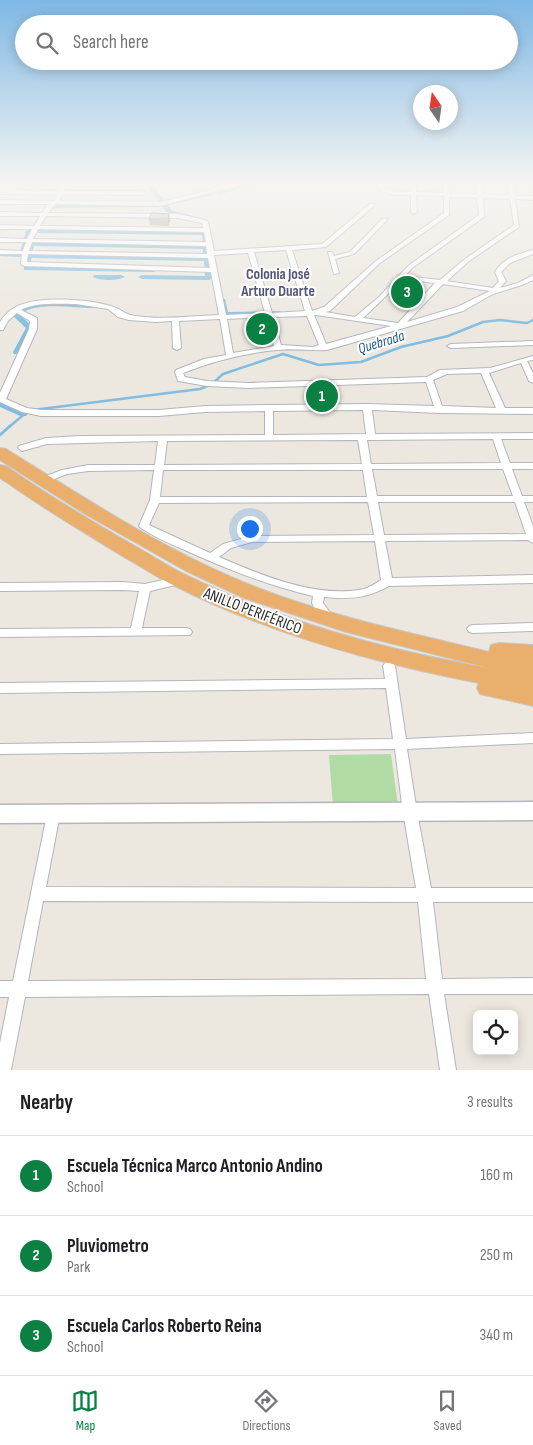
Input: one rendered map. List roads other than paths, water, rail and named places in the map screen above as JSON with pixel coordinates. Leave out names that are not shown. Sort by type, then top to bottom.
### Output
[{"type":"highway","name":"ANILLO PERIFÉRICO","points":[[0,453],[91,510],[193,566],[332,630],[430,664],[533,683]]},
{"type":"highway","name":"ANILLO PERIFÉRICO","points":[[0,470],[78,521],[180,580],[241,607],[332,630],[439,648],[502,663],[533,667]]},
{"type":"highway","points":[[332,630],[390,674],[533,697]]},
{"type":"highway","points":[[439,648],[533,653]]},
{"type":"street","points":[[31,234],[22,252],[24,264],[28,265],[209,270]]},
{"type":"street","points":[[207,234],[209,270],[222,316],[230,356]]},
{"type":"street","points":[[0,252],[208,256],[324,246],[338,234]]},
{"type":"street","points":[[332,258],[352,253],[371,234]]},
{"type":"street","points":[[311,313],[327,309],[378,262],[418,234]]},
{"type":"street","points":[[358,318],[381,298],[399,277],[458,234]]},
{"type":"street","points":[[399,325],[441,282],[467,260],[505,234]]},
{"type":"street","points":[[0,240],[208,244]]},
{"type":"street","points":[[324,246],[332,258],[336,273]]},
{"type":"street","points":[[289,249],[324,348]]},
{"type":"street","points":[[251,252],[278,347]]},
{"type":"street","points":[[493,292],[503,281],[498,272],[500,268],[516,257],[533,252]]},
{"type":"street","points":[[399,277],[441,282],[493,292]]},
{"type":"street","points":[[533,277],[520,284],[493,292],[460,309],[324,348],[278,347],[230,356],[207,361],[181,370],[179,376],[207,384],[247,386],[370,384],[429,379],[432,376],[443,373],[504,368],[533,358]]},
{"type":"street","points":[[0,328],[23,306],[69,302],[114,309],[122,316],[136,319],[175,319],[267,313],[311,313],[399,325]]},
{"type":"street","points":[[18,311],[35,322],[1,399],[25,410],[41,413],[159,413],[205,409],[367,407],[533,411]]},
{"type":"street","points":[[175,319],[177,348]]},
{"type":"street","points":[[451,346],[533,344]]},
{"type":"street","points":[[523,360],[533,381]]},
{"type":"street","points":[[484,371],[502,410]]},
{"type":"street","points":[[429,379],[439,410]]},
{"type":"street","points":[[367,407],[368,467],[387,582]]},
{"type":"street","points":[[269,408],[270,438]]},
{"type":"street","points":[[211,558],[227,546],[252,539],[533,538],[517,499],[496,436]]},
{"type":"street","points":[[22,448],[46,441],[163,438],[533,436]]},
{"type":"street","points":[[163,438],[155,500],[144,526],[211,558],[269,581],[319,594],[366,594],[380,589],[387,582],[533,579]]},
{"type":"street","points":[[44,480],[74,469],[533,466]]},
{"type":"street","points":[[155,500],[373,501],[533,499]]},
{"type":"street","points":[[0,586],[123,586],[145,588],[180,580]]},
{"type":"street","points":[[136,632],[145,588]]},
{"type":"street","points":[[319,594],[317,603],[332,630]]},
{"type":"street","points":[[473,629],[533,627]]},
{"type":"street","points":[[0,633],[186,632]]},
{"type":"street","points":[[0,688],[390,674],[410,812],[425,895],[435,985],[448,1070]]},
{"type":"street","points":[[0,749],[400,744],[533,738]]},
{"type":"street","points":[[0,814],[533,811]]},
{"type":"street","points":[[3,1070],[54,814]]},
{"type":"street","points":[[37,894],[533,895]]},
{"type":"street","points":[[0,989],[435,985],[533,986]]},
{"type":"waterway","points":[[23,250],[28,234]]},
{"type":"waterway","points":[[205,234],[206,247]]},
{"type":"waterway","points":[[29,251],[31,244],[206,247]]},
{"type":"waterway","points":[[206,247],[207,259]]},
{"type":"waterway","points":[[0,254],[20,255]]},
{"type":"waterway","points":[[154,270],[27,268],[27,256],[207,259]]},
{"type":"waterway","points":[[142,277],[209,278],[207,259]]},
{"type":"waterway","points":[[97,277],[121,277]]},
{"type":"waterway","points":[[222,301],[225,315],[280,313]]},
{"type":"waterway","points":[[17,352],[30,328],[16,315],[21,309],[42,304],[92,306]]},
{"type":"waterway","name":"Quebrada","points":[[33,410],[200,389],[212,384],[223,374],[283,354],[319,365],[361,362],[401,347],[448,336],[483,322],[500,320],[527,323],[533,320]]},
{"type":"waterway","points":[[0,403],[23,414]]},
{"type":"waterway","name":"Quebrada","points":[[9,427],[27,412]]},
{"type":"waterway","name":"Quebrada","points":[[0,435],[10,426]]},
{"type":"place","name":"Escuela Carlos Roberto Reina","points":[[407,292]]},
{"type":"place","name":"Pluviometro","points":[[262,329]]},
{"type":"place","name":"Escuela Técnica Marco Antonio Andino","points":[[322,396]]},
{"type":"district","name":"Colonia José Arturo Duarte","points":[[278,282]]}]
